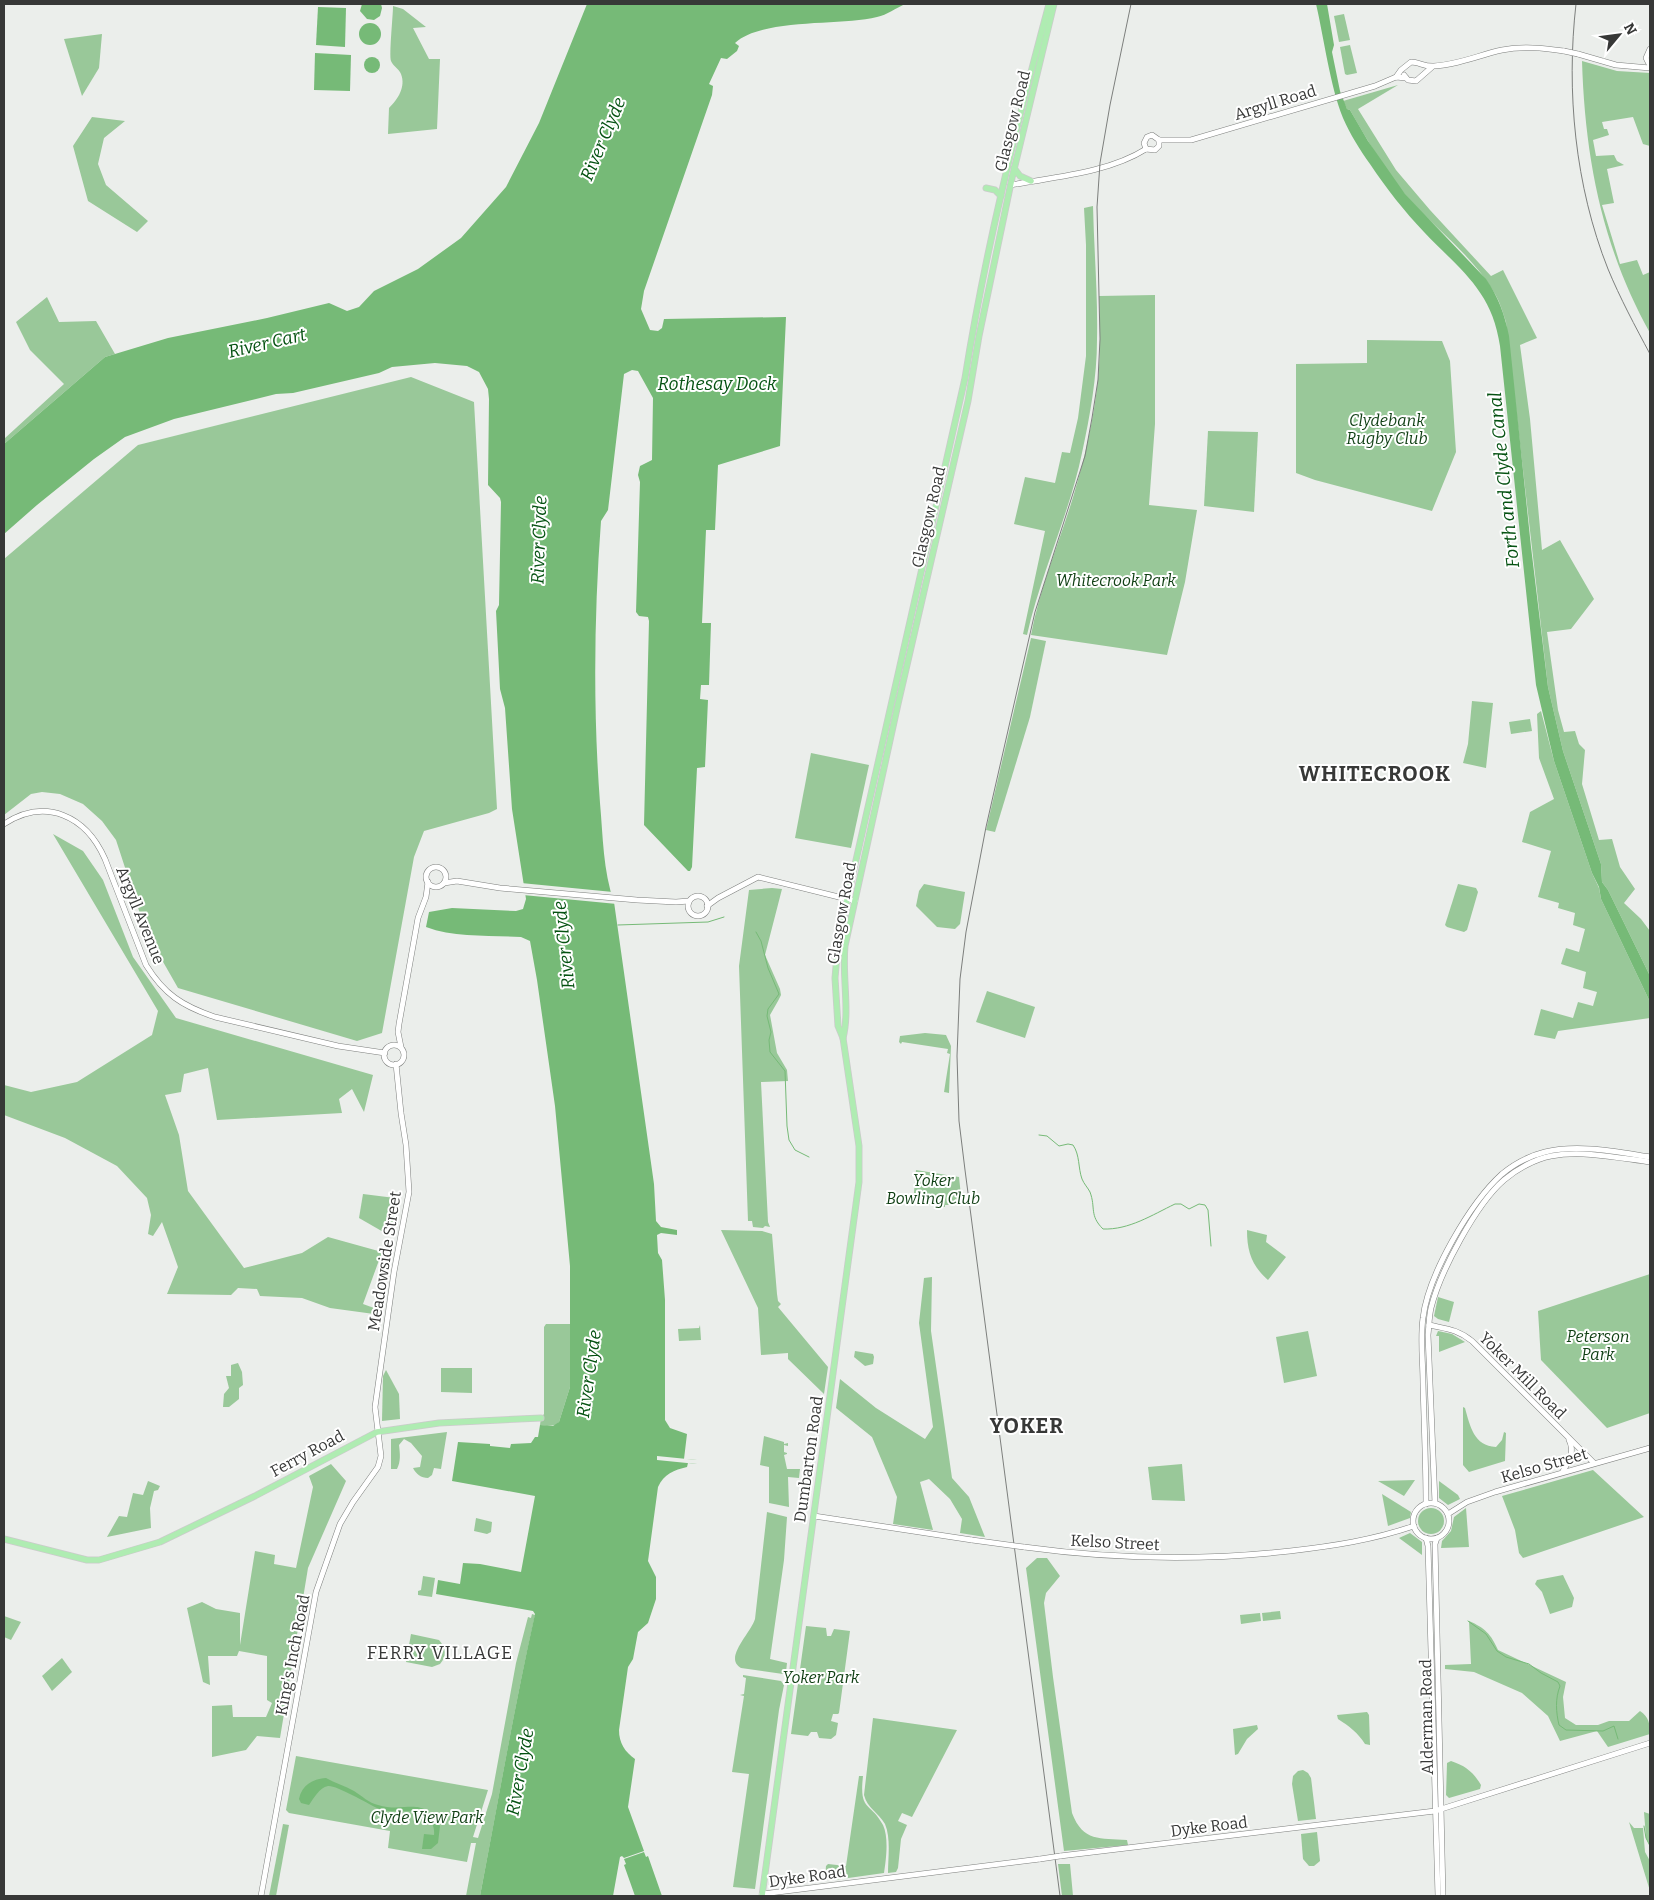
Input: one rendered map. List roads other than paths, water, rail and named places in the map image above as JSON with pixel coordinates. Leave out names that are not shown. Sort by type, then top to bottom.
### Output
[{"type":"main road","name":"Glasgow Road","points":[[843,1038],[846,1024],[844,956],[968,401],[983,315],[1045,32],[1049,4]]},
{"type":"main road","name":"Glasgow Road","points":[[838,1026],[835,1005],[836,963],[847,900],[965,378],[972,334],[1003,186],[1054,4]]},
{"type":"main road","points":[[1014,168],[1020,176],[1031,181]]},
{"type":"main road","points":[[1003,186],[1011,185]]},
{"type":"main road","points":[[986,188],[996,191],[1001,196]]},
{"type":"main road","points":[[912,610],[920,612]]},
{"type":"main road","name":"Dumbarton Road","points":[[762,1895],[834,1376],[860,1168],[859,1146],[843,1038],[838,1026]]},
{"type":"main road","name":"Ferry Road","points":[[4,1539],[87,1560],[99,1560],[160,1542],[244,1502],[377,1432],[439,1423],[541,1418]]},
{"type":"street","points":[[1396,78],[1412,62],[1417,62],[1421,66],[1432,67],[1502,50],[1522,48],[1538,47],[1578,54],[1616,65],[1650,67],[1646,58]]},
{"type":"street","points":[[1638,66],[1646,58],[1650,49]]},
{"type":"street","points":[[1421,66],[1422,75]]},
{"type":"street","points":[[1405,67],[1406,78],[1414,82],[1432,67]]},
{"type":"street","name":"Argyll Road","points":[[1159,140],[1191,140],[1375,86],[1396,78],[1406,78]]},
{"type":"street","points":[[1011,185],[1076,173],[1126,159],[1146,149],[1155,150],[1159,146],[1159,140],[1152,135],[1146,137],[1144,143],[1146,149]]},
{"type":"street","name":"Argyll Avenue","points":[[4,824],[21,816],[42,812],[64,815],[91,833],[105,859],[146,965],[166,992],[182,1003],[197,1011],[215,1017],[338,1046],[385,1053]]},
{"type":"street","points":[[398,1032],[404,1057],[401,1062],[396,1064],[387,1062],[385,1053],[398,1032],[416,927],[426,897],[427,873],[431,868],[441,868],[446,876],[457,881],[503,888],[676,902],[689,901],[697,896],[718,898]]},
{"type":"street","points":[[444,883],[446,876]]},
{"type":"street","points":[[676,902],[698,916],[705,912],[708,906],[718,898],[758,877],[855,901]]},
{"type":"street","points":[[426,897],[444,883],[457,881]]},
{"type":"street","points":[[428,882],[432,886],[437,887]]},
{"type":"street","points":[[704,898],[708,906]]},
{"type":"street","points":[[688,908],[689,901]]},
{"type":"street","points":[[391,1045],[401,1047]]},
{"type":"street","name":"Meadowside Street","points":[[377,1432],[375,1407],[394,1272],[409,1192],[406,1145],[396,1064]]},
{"type":"street","points":[[1426,1504],[1423,1318],[1434,1280],[1450,1246],[1486,1191],[1506,1171],[1535,1155],[1563,1149],[1650,1157]]},
{"type":"street","points":[[1435,1503],[1429,1324],[1438,1284],[1455,1250],[1490,1196],[1510,1176],[1538,1160],[1564,1154],[1650,1162]]},
{"type":"street","name":"Yoker Mill Road","points":[[1429,1324],[1452,1329],[1472,1341],[1594,1463]]},
{"type":"street","name":"King's Inch Road","points":[[261,1896],[316,1592],[340,1524],[378,1467],[381,1456],[377,1432]]},
{"type":"street","name":"Yoker Mill Road","points":[[1563,1472],[1572,1455],[1572,1446],[1568,1438]]},
{"type":"street","name":"Kelso Street","points":[[1448,1514],[1467,1502],[1494,1492],[1650,1448]]},
{"type":"street","points":[[1437,1538],[1426,1538],[1418,1534],[1413,1519],[1415,1512],[1426,1504],[1435,1503],[1441,1506],[1448,1514]]},
{"type":"street","name":"Alderman Road","points":[[1438,1896],[1436,1544],[1437,1538],[1448,1528],[1448,1514]]},
{"type":"street","name":"Kelso Street","points":[[814,1516],[1024,1547],[1117,1556],[1176,1557],[1240,1556],[1311,1549],[1358,1542],[1414,1526]]},
{"type":"street","name":"Alderman Road","points":[[1426,1538],[1428,1546],[1443,1896]]},
{"type":"street","name":"Dyke Road","points":[[762,1895],[896,1876],[1438,1810],[1650,1743]]},
{"type":"water","points":[[362,4],[381,4],[380,16],[374,20],[367,19],[360,11]]},
{"type":"water","points":[[587,4],[905,4],[877,17],[861,20],[782,26],[763,30],[747,35],[735,43],[739,46],[737,51],[727,59],[721,58],[709,84],[713,86],[712,95],[644,291],[641,309],[650,330],[658,331],[662,328],[664,319],[786,317],[780,446],[718,465],[715,530],[706,530],[702,623],[711,623],[709,685],[701,685],[700,699],[708,700],[705,767],[697,768],[692,867],[690,871],[644,825],[649,621],[648,617],[639,616],[636,612],[640,482],[638,475],[640,466],[652,460],[653,398],[638,371],[632,370],[624,374],[608,510],[601,521],[599,556],[595,698],[600,803],[606,866],[614,902],[654,1184],[656,1221],[661,1227],[677,1230],[677,1235],[661,1233],[657,1235],[658,1253],[662,1260],[665,1300],[665,1420],[670,1428],[687,1434],[684,1459],[697,1460],[697,1464],[688,1463],[687,1467],[670,1473],[658,1487],[648,1561],[656,1577],[656,1599],[648,1623],[638,1632],[633,1659],[628,1667],[619,1730],[623,1747],[635,1759],[628,1807],[644,1851],[624,1858],[620,1857],[613,1896],[480,1896],[535,1614],[533,1611],[436,1594],[438,1580],[460,1584],[463,1563],[480,1564],[521,1572],[535,1496],[452,1481],[458,1442],[490,1444],[490,1446],[510,1448],[511,1444],[531,1443],[535,1437],[538,1437],[540,1425],[553,1426],[559,1422],[570,1387],[570,1266],[555,1106],[530,941],[521,937],[449,933],[426,927],[429,912],[452,908],[516,911],[523,909],[526,899],[512,809],[505,708],[500,689],[496,611],[499,605],[501,502],[500,498],[488,485],[488,389],[479,372],[467,366],[435,363],[392,367],[379,373],[293,393],[276,394],[174,419],[125,437],[94,459],[4,534],[4,444],[105,357],[168,338],[329,303],[347,311],[359,307],[374,291],[418,269],[461,238],[506,187],[539,123]]},
{"type":"water","points":[[1316,4],[1327,4],[1334,45],[1332,52],[1340,91],[1347,109],[1350,110],[1368,141],[1405,194],[1486,279],[1503,313],[1509,336],[1548,687],[1563,751],[1601,864],[1602,882],[1608,890],[1650,976],[1650,1002],[1601,899],[1599,887],[1592,873],[1554,761],[1536,685],[1500,346],[1496,327],[1482,295],[1462,270],[1402,208],[1352,136],[1343,118],[1334,91]]},
{"type":"water","points":[[318,7],[346,8],[345,47],[316,45]]},
{"type":"water","points":[[370,23],[378,26],[381,34],[378,42],[370,45],[362,42],[359,34],[362,26]]},
{"type":"water","points":[[315,53],[351,55],[350,91],[314,90]]},
{"type":"water","points":[[372,57],[378,59],[380,65],[378,71],[372,73],[366,71],[364,65],[366,59]]},
{"type":"water","points":[[326,1778],[354,1791],[375,1804],[427,1810],[440,1826],[438,1843],[431,1849],[422,1849],[424,1834],[434,1835],[433,1824],[426,1816],[415,1812],[383,1810],[332,1786],[322,1789],[309,1805],[301,1803],[299,1799],[300,1794],[305,1786],[312,1781]]},
{"type":"water","points":[[644,1852],[646,1857],[648,1856],[662,1896],[635,1896],[624,1865],[626,1864],[624,1859]]},
{"type":"waterway","points":[[618,925],[708,922],[724,917]]},
{"type":"waterway","points":[[756,932],[761,941],[768,968],[779,994],[768,1009],[767,1016],[771,1032],[769,1040],[770,1052],[785,1071],[789,1140],[795,1150],[809,1157]]},
{"type":"waterway","points":[[1039,1135],[1047,1136],[1059,1146],[1073,1145],[1077,1153],[1082,1179],[1092,1198],[1094,1215],[1103,1229],[1113,1229],[1131,1224],[1175,1204],[1181,1204],[1189,1209],[1199,1204],[1205,1205],[1208,1210],[1211,1246]]},
{"type":"waterway","points":[[1468,1621],[1486,1634],[1497,1651],[1506,1657],[1529,1664],[1558,1682],[1560,1686],[1556,1706],[1559,1725],[1566,1730],[1603,1731],[1614,1726],[1618,1739]]},
{"type":"waterway","points":[[1644,1826],[1646,1838],[1650,1846]]},
{"type":"railway","points":[[1060,1896],[965,1170],[959,1121],[957,1056],[960,979],[966,932],[986,827],[1035,612],[1085,456],[1092,418],[1098,380],[1100,339],[1097,207],[1100,163],[1131,4]]},
{"type":"railway","points":[[1576,4],[1572,70],[1573,104],[1581,172],[1588,205],[1608,269],[1650,354]]},
{"type":"district","name":"WHITECROOK","points":[[1375,774]]},
{"type":"district","name":"YOKER","points":[[1027,1426]]},
{"type":"district","name":"FERRY VILLAGE","points":[[440,1653]]},
{"type":"water label","name":"River Clyde","points":[[603,139]]},
{"type":"water label","name":"River Cart","points":[[267,343]]},
{"type":"water label","name":"Rothesay Dock","points":[[717,384]]},
{"type":"water label","name":"Forth and Clyde Canal","points":[[1504,480]]},
{"type":"water label","name":"River Clyde","points":[[539,540]]},
{"type":"water label","name":"River Clyde","points":[[564,945]]},
{"type":"water label","name":"River Clyde","points":[[589,1374]]},
{"type":"water label","name":"River Clyde","points":[[520,1772]]},
{"type":"park label","name":"Clydebank Rugby Club","points":[[1387,429]]},
{"type":"park label","name":"Whitecrook Park","points":[[1116,580]]},
{"type":"park label","name":"Yoker Bowling Club","points":[[933,1189]]},
{"type":"park label","name":"Peterson Park","points":[[1598,1345]]},
{"type":"park label","name":"Yoker Park","points":[[821,1677]]},
{"type":"park label","name":"Clyde View Park","points":[[427,1817]]}]
